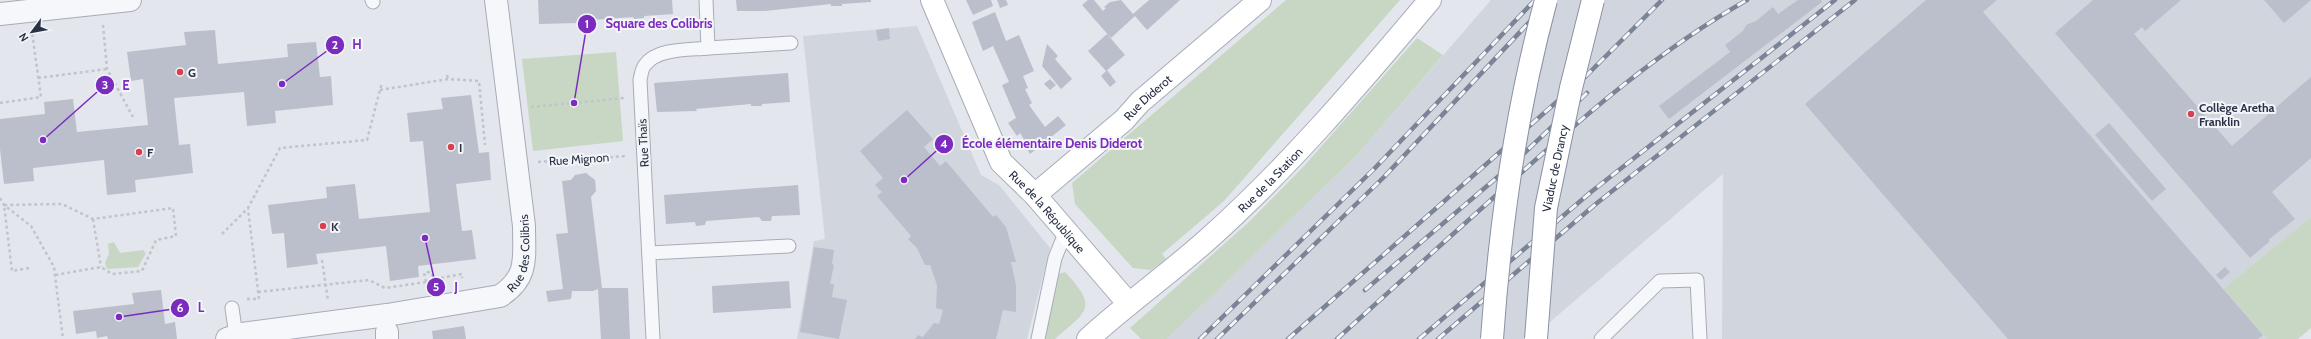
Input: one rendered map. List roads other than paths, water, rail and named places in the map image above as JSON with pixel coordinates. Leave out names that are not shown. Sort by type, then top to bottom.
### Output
[{"type":"main road","name":"Rue de la République","points":[[932,0],[1001,162],[1035,196],[1130,304]]},
{"type":"main road","name":"Rue Diderot","points":[[1035,196],[1124,120],[1140,102],[1260,0]]},
{"type":"main road","name":"Rue de la Station","points":[[1088,339],[1207,240],[1291,159],[1364,78],[1430,0]]},
{"type":"main road","points":[[1492,339],[1497,262],[1512,154],[1531,56],[1546,0]]},
{"type":"main road","name":"Viaduc de Drancy","points":[[1536,339],[1546,208],[1571,88],[1593,0]]},
{"type":"street","points":[[0,14],[130,0]]},
{"type":"street","name":"Rue des Colibris","points":[[231,338],[432,308],[500,296],[513,287],[520,276],[524,257],[524,226],[515,164],[496,0]]},
{"type":"lane","points":[[706,0],[708,48]]},
{"type":"lane","name":"Rue Thaïs","points":[[653,339],[640,80],[644,65],[653,56],[667,53],[708,48],[792,43]]},
{"type":"lane","points":[[1038,339],[1055,258],[1066,231]]},
{"type":"lane","points":[[649,253],[789,246]]},
{"type":"lane","points":[[1601,339],[1660,281],[1697,280],[1700,339]]},
{"type":"lane","points":[[231,338],[232,308]]},
{"type":"railway","points":[[1200,339],[1374,169],[1535,0]]},
{"type":"railway","points":[[1217,339],[1384,177],[1550,0]]},
{"type":"railway","points":[[1288,339],[1586,76],[1662,0]]},
{"type":"railway","points":[[1337,339],[1596,107],[1654,61],[1715,19],[1747,0]]},
{"type":"railway","points":[[1419,339],[1591,192],[1835,0]]},
{"type":"railway","points":[[1438,339],[1597,203],[1855,0]]},
{"type":"railway","points":[[1365,290],[1514,163],[1587,93]]},
{"type":"place","name":"G","points":[[180,72]]},
{"type":"place","name":"H","points":[[282,84]]},
{"type":"place","name":"Square des Colibris","points":[[574,103]]},
{"type":"place","name":"Collège Aretha Franklin","points":[[2191,114]]},
{"type":"place","name":"E","points":[[43,140]]},
{"type":"place","name":"I","points":[[451,147]]},
{"type":"place","name":"F","points":[[139,152]]},
{"type":"place","name":"École élémentaire Denis Diderot","points":[[904,180]]},
{"type":"place","name":"K","points":[[323,226]]},
{"type":"place","name":"J","points":[[425,238]]},
{"type":"place","name":"L","points":[[119,317]]}]
